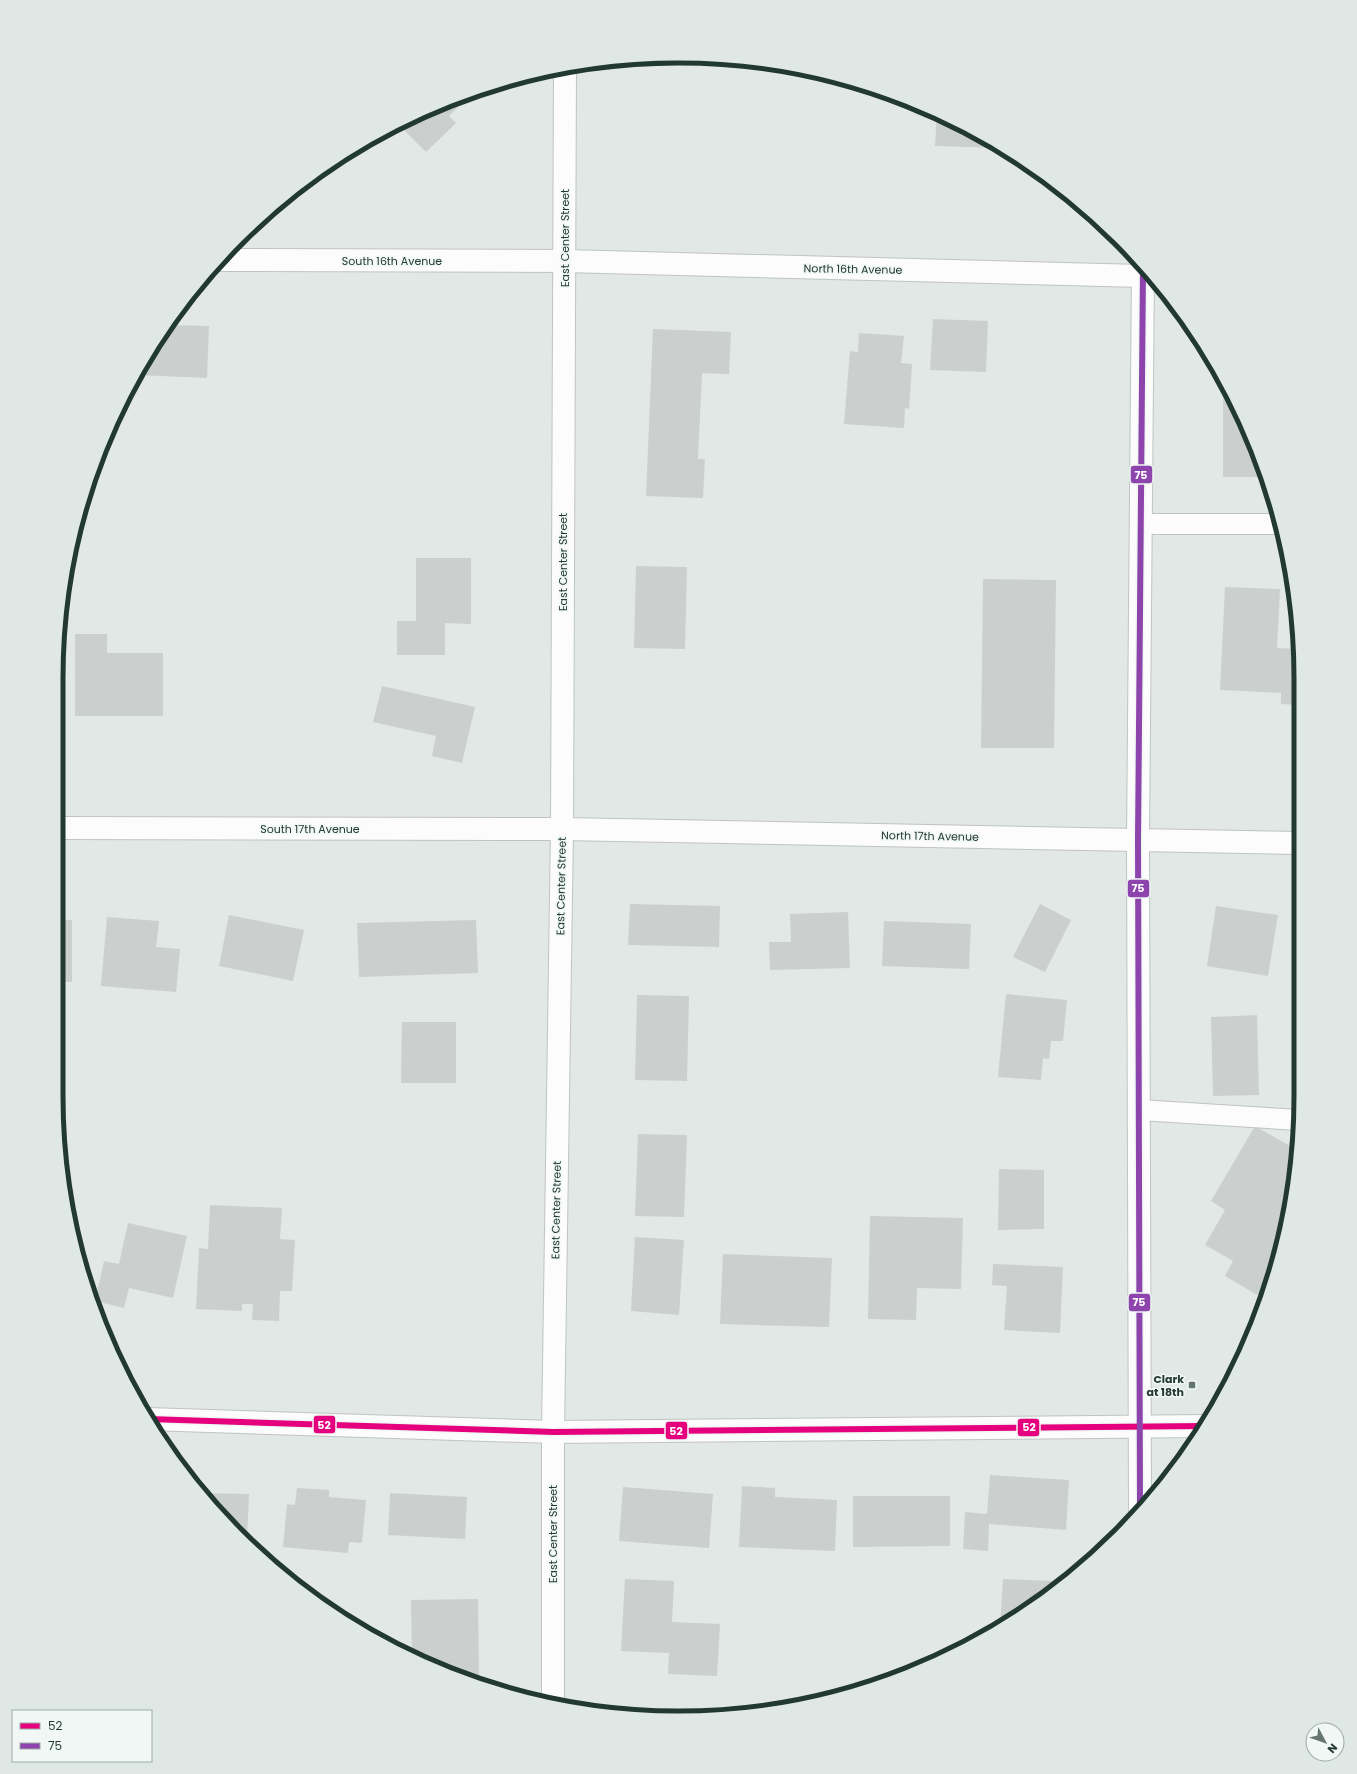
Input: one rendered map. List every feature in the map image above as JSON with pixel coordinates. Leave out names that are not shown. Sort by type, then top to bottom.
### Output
[{"type":"street","name":"East Center Street","points":[[553,1698],[553,1432],[562,829],[565,74]]},
{"type":"street","name":"South 16th Avenue","points":[[228,260],[564,261]]},
{"type":"street","name":"North 16th Avenue","points":[[564,261],[1140,272]]},
{"type":"street","points":[[1140,1502],[1138,840],[1143,275]]},
{"type":"street","name":"South 17th Avenue","points":[[63,828],[562,829]]},
{"type":"street","name":"North 17th Avenue","points":[[562,829],[1294,843]]},
{"type":"street","points":[[156,1419],[553,1432],[1197,1426]]},
{"type":"lane","points":[[1141,524],[1274,524]]},
{"type":"lane","points":[[1139,1110],[1293,1120]]},
{"type":"building","points":[[462,103],[449,116],[456,123],[426,152],[402,128]]},
{"type":"building","points":[[937,120],[990,148],[935,146]]},
{"type":"building","points":[[933,319],[988,321],[986,372],[930,370]]},
{"type":"building","points":[[175,325],[209,326],[207,378],[143,375]]},
{"type":"building","points":[[653,329],[731,332],[729,374],[702,373],[698,459],[705,459],[703,498],[646,496]]},
{"type":"building","points":[[859,333],[904,336],[901,363],[912,364],[909,409],[905,408],[904,428],[844,424],[850,351],[858,352]]},
{"type":"building","points":[[1223,391],[1247,443],[1260,477],[1223,477]]},
{"type":"building","points":[[416,558],[471,558],[471,624],[445,623],[445,655],[397,655],[397,621],[416,621]]},
{"type":"building","points":[[636,566],[687,567],[685,649],[634,648]]},
{"type":"building","points":[[983,579],[1056,580],[1054,748],[981,748]]},
{"type":"building","points":[[1225,587],[1280,589],[1277,648],[1293,649],[1294,705],[1281,704],[1281,693],[1220,690]]},
{"type":"building","points":[[75,634],[107,634],[107,653],[163,653],[163,716],[75,716]]},
{"type":"building","points":[[382,686],[475,707],[462,763],[432,756],[436,736],[373,722]]},
{"type":"building","points":[[630,904],[720,906],[719,947],[628,945]]},
{"type":"building","points":[[1040,904],[1071,920],[1045,972],[1013,957]]},
{"type":"building","points":[[1216,906],[1278,915],[1268,976],[1207,966]]},
{"type":"building","points":[[848,912],[850,968],[770,970],[769,942],[791,942],[790,914]]},
{"type":"building","points":[[229,915],[304,930],[293,981],[219,966]]},
{"type":"building","points":[[107,917],[159,921],[156,947],[180,949],[176,992],[101,986]]},
{"type":"building","points":[[63,920],[72,920],[72,982],[63,982]]},
{"type":"building","points":[[476,920],[478,973],[359,977],[357,923]]},
{"type":"building","points":[[884,921],[971,924],[969,969],[882,966]]},
{"type":"building","points":[[1006,994],[1067,1000],[1063,1041],[1051,1041],[1049,1059],[1043,1058],[1041,1080],[998,1077]]},
{"type":"building","points":[[637,995],[689,996],[687,1081],[635,1080]]},
{"type":"building","points":[[1257,1015],[1259,1095],[1213,1096],[1211,1017]]},
{"type":"building","points":[[402,1022],[456,1022],[456,1083],[401,1083]]},
{"type":"building","points":[[1255,1126],[1292,1147],[1289,1176],[1282,1216],[1273,1255],[1260,1296],[1225,1276],[1233,1261],[1205,1245],[1225,1210],[1211,1201]]},
{"type":"building","points":[[638,1134],[687,1135],[684,1217],[635,1216]]},
{"type":"building","points":[[999,1169],[1044,1170],[1044,1229],[998,1230]]},
{"type":"building","points":[[210,1205],[282,1208],[280,1239],[295,1240],[292,1291],[280,1291],[279,1321],[252,1320],[253,1304],[242,1304],[242,1311],[196,1309],[199,1248],[208,1249]]},
{"type":"building","points":[[870,1216],[963,1218],[961,1289],[917,1288],[916,1320],[868,1319]]},
{"type":"building","points":[[128,1223],[187,1236],[173,1298],[129,1288],[124,1308],[99,1302],[96,1294],[104,1261],[119,1264]]},
{"type":"building","points":[[635,1237],[684,1240],[679,1315],[631,1311]]},
{"type":"building","points":[[723,1254],[832,1258],[829,1327],[720,1324]]},
{"type":"building","points":[[993,1264],[1063,1267],[1060,1333],[1004,1330],[1007,1286],[992,1285]]},
{"type":"building","points":[[990,1475],[1069,1480],[1066,1530],[989,1524],[988,1551],[963,1549],[965,1512],[987,1514]]},
{"type":"building","points":[[742,1486],[775,1488],[775,1497],[837,1500],[835,1551],[739,1547]]},
{"type":"building","points":[[623,1487],[713,1494],[709,1548],[619,1541]]},
{"type":"building","points":[[297,1488],[329,1490],[329,1497],[366,1500],[362,1543],[349,1542],[348,1553],[283,1547],[287,1504],[295,1505]]},
{"type":"building","points":[[209,1493],[249,1494],[247,1535]]},
{"type":"building","points":[[390,1493],[467,1497],[465,1539],[388,1535]]},
{"type":"building","points":[[853,1496],[950,1496],[950,1546],[853,1547]]},
{"type":"building","points":[[625,1579],[674,1581],[672,1622],[720,1624],[717,1676],[668,1674],[669,1653],[621,1651]]},
{"type":"building","points":[[1003,1579],[1052,1581],[1052,1585],[1000,1620]]},
{"type":"building","points":[[478,1599],[479,1677],[412,1651],[411,1600]]},
{"type":"transit line","name":"75","points":[[1140,1502],[1138,840],[1143,275]]},
{"type":"transit line","name":"52","points":[[156,1419],[553,1432],[1197,1426]]},
{"type":"place","name":"Clark at 18th","points":[[1192,1385]]}]
